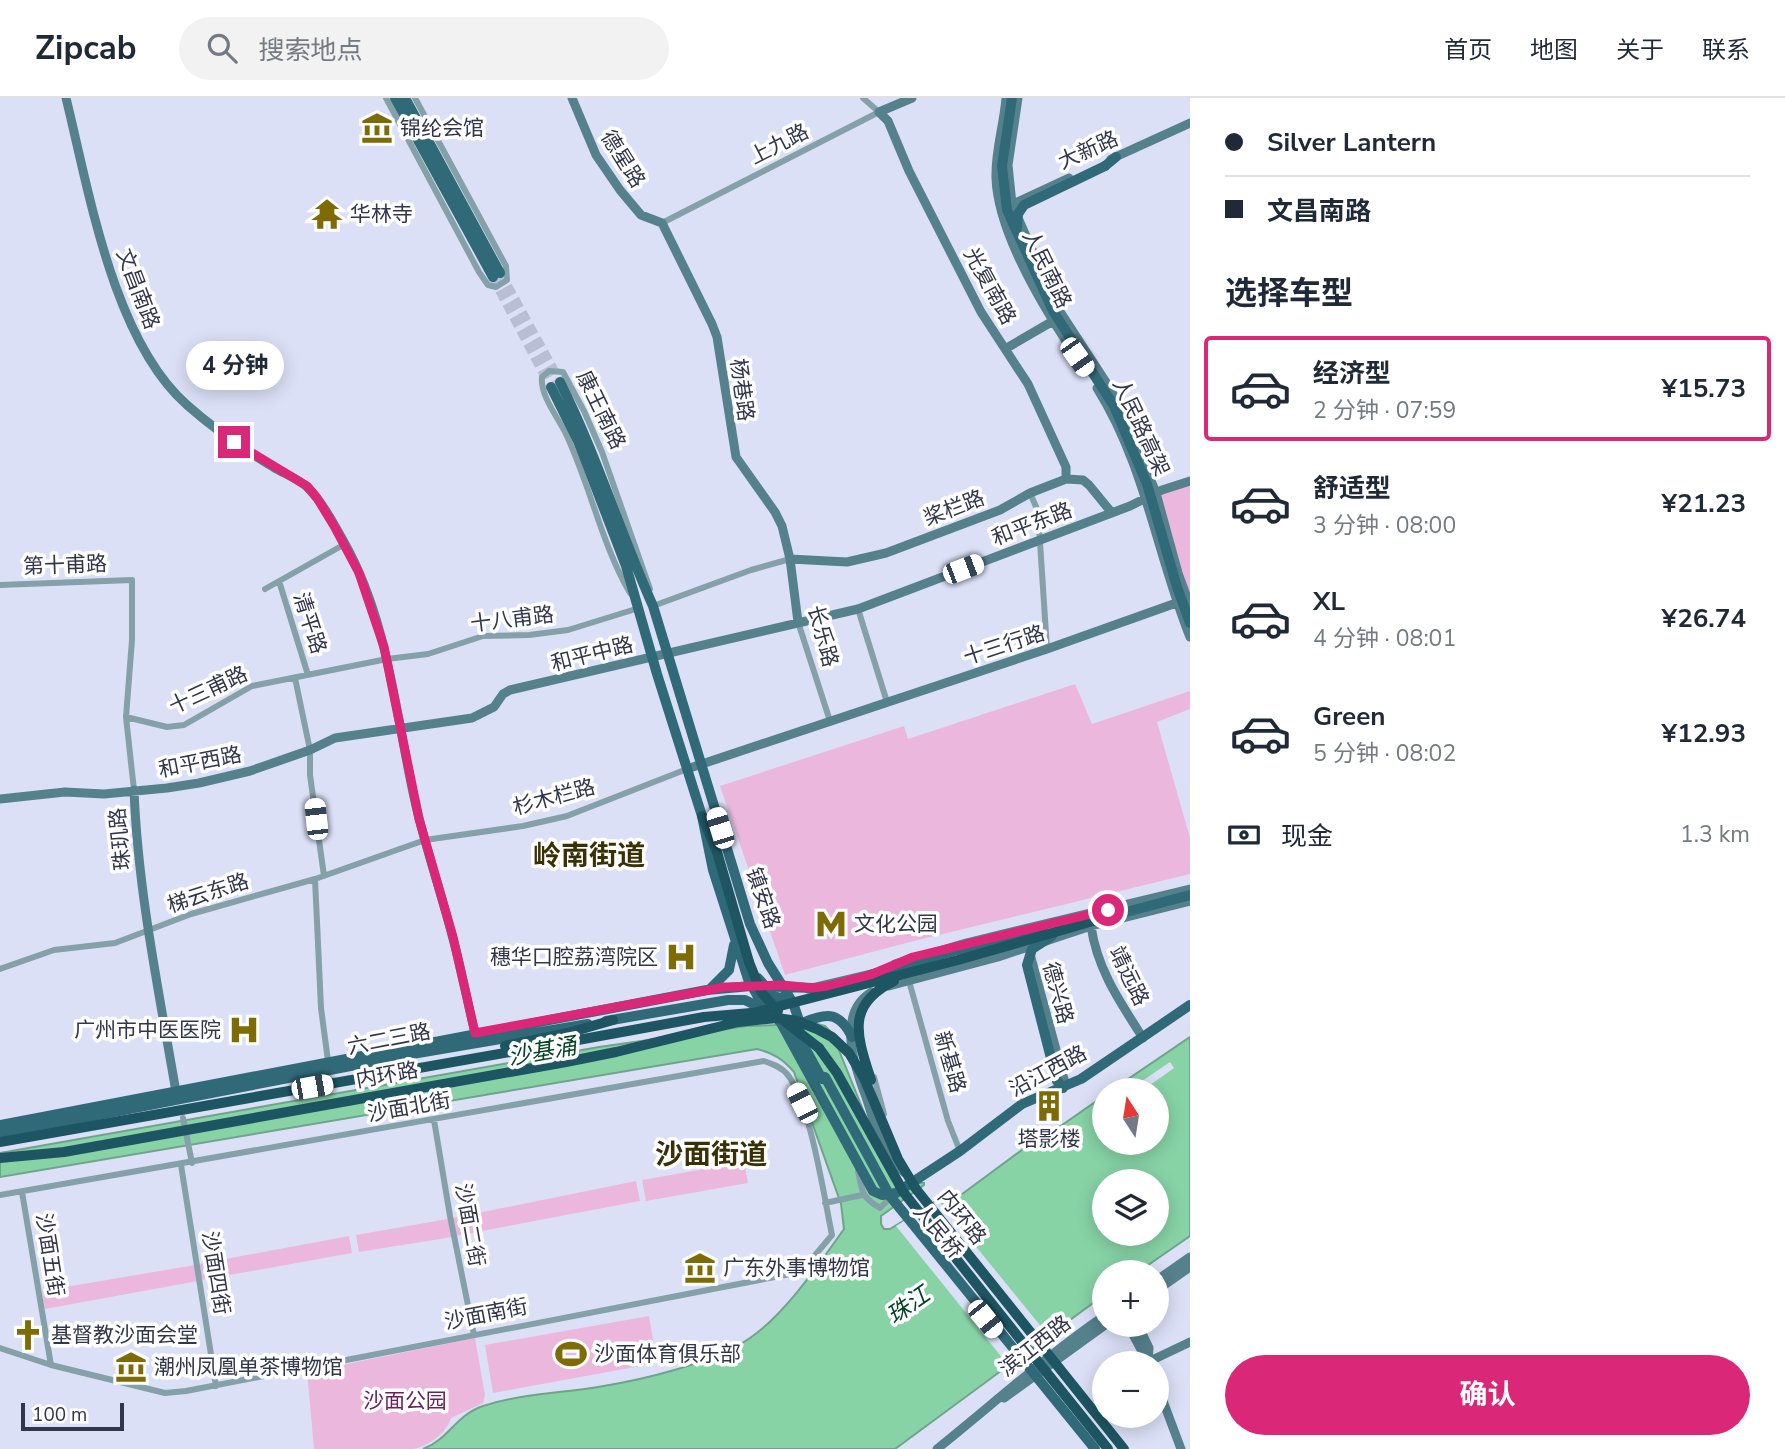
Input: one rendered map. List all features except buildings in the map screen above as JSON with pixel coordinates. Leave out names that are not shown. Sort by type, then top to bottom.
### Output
[{"type":"highway","points":[[702,816],[717,852],[749,962],[761,992],[819,1048]]},
{"type":"highway","points":[[649,1044],[738,1016],[1096,923]]},
{"type":"highway","points":[[888,1136],[861,1048],[858,1028],[860,1014],[866,1002],[875,993],[894,983]]},
{"type":"highway","name":"内环路","points":[[400,1071],[711,1016],[758,1013],[782,1019],[819,1048],[837,1073],[902,1188],[1108,1449]]},
{"type":"highway","name":"内环路","points":[[0,1158],[101,1146],[555,1065],[761,1018],[788,1019],[832,1037],[855,1060],[903,1169],[926,1202],[1124,1449]]},
{"type":"highway","points":[[0,1142],[400,1071],[568,1033],[613,1020]]},
{"type":"main road","points":[[395,98],[497,275],[405,98]]},
{"type":"main road","name":"人民路高架","points":[[1012,98],[1003,154],[1002,177],[1007,210],[1053,311],[1114,406],[1153,500],[1190,623]]},
{"type":"main road","points":[[1020,241],[1016,219],[1024,205],[1104,166],[1116,157]]},
{"type":"main road","name":"康王南路","points":[[687,769],[626,566],[555,384],[585,437],[628,551],[653,606],[701,764]]},
{"type":"main road","name":"镇安路","points":[[701,764],[746,913],[783,991]]},
{"type":"main road","name":"镇安路","points":[[687,769],[734,939],[751,986],[781,1023]]},
{"type":"main road","points":[[749,962],[769,993],[791,1002],[810,1002],[894,983],[1190,895]]},
{"type":"main road","points":[[870,975],[950,952],[1096,923]]},
{"type":"main road","points":[[1052,936],[1032,949],[1027,965],[1057,1081],[1063,1088]]},
{"type":"main road","points":[[707,990],[729,970],[734,939]]},
{"type":"main road","points":[[768,962],[784,977],[813,988]]},
{"type":"main road","name":"六二三路","points":[[0,1125],[707,990],[751,986],[783,991],[813,988]]},
{"type":"main road","name":"人民桥","points":[[783,991],[797,1011],[800,1024],[825,1077],[890,1196],[1095,1449]]},
{"type":"main road","points":[[686,994],[687,1006]]},
{"type":"main road","name":"六二三路","points":[[0,1134],[430,1050],[728,1000],[745,1000],[762,1008],[781,1023]]},
{"type":"main road","name":"沿江西路","points":[[902,1188],[960,1151],[1022,1104],[1081,1079],[1190,1005]]},
{"type":"main road","points":[[800,1024],[816,1017],[831,1016],[843,1023],[852,1037]]},
{"type":"main road","name":"人民桥","points":[[781,1023],[807,1051],[887,1199],[1088,1449]]},
{"type":"main road","points":[[789,1032],[873,1191],[882,1195],[902,1188]]},
{"type":"street","name":"文昌南路","points":[[66,98],[109,265],[126,315],[145,350],[169,385],[187,405],[234,442],[307,486],[345,544],[373,611],[387,659],[425,841],[453,937],[475,1033]]},
{"type":"street","points":[[386,98],[479,272],[488,285],[496,287],[507,280],[506,266],[415,98]]},
{"type":"street","name":"德星路","points":[[572,98],[596,155],[620,190],[641,215],[662,223]]},
{"type":"street","points":[[863,98],[879,112]]},
{"type":"street","name":"上九路","points":[[662,223],[879,112],[912,98]]},
{"type":"street","name":"人民南路","points":[[1006,98],[996,162],[1001,209],[1023,263],[1053,321],[1106,403],[1146,499],[1176,603],[1190,637]]},
{"type":"street","name":"人民南路","points":[[1018,98],[1008,165],[1012,204],[1057,307],[1117,401],[1156,493],[1189,601]]},
{"type":"street","name":"光复南路","points":[[879,112],[888,121],[909,172],[981,312],[1028,384],[1066,467],[1066,479]]},
{"type":"street","name":"大新路","points":[[1001,209],[1190,123]]},
{"type":"street","name":"杨巷路","points":[[662,223],[717,337],[736,457],[775,512],[785,534],[790,559]]},
{"type":"street","points":[[1005,349],[1053,321]]},
{"type":"street","name":"康王南路","points":[[639,608],[621,575],[570,444],[543,389],[542,377],[549,371],[559,370],[565,374],[593,430],[645,571],[653,606]]},
{"type":"street","points":[[1066,479],[1083,480],[1090,485],[1112,513]]},
{"type":"street","name":"桨栏路","points":[[790,559],[847,562],[871,557],[1000,510],[1030,493],[1066,479]]},
{"type":"street","name":"和平东路","points":[[798,622],[858,609],[1190,481]]},
{"type":"street","points":[[1030,493],[1037,509],[1047,649]]},
{"type":"street","points":[[265,589],[345,544]]},
{"type":"street","points":[[653,606],[760,567],[790,559]]},
{"type":"street","name":"长乐路","points":[[790,559],[798,622],[830,721]]},
{"type":"street","name":"第十甫路","points":[[0,585],[132,580]]},
{"type":"street","name":"珠玑路","points":[[132,580],[132,640],[126,717],[148,932],[176,1092]]},
{"type":"street","name":"清平路","points":[[279,581],[309,675]]},
{"type":"street","name":"十三行路","points":[[830,721],[1176,603],[1189,601]]},
{"type":"street","name":"十八甫路","points":[[387,659],[437,652],[483,636],[529,635],[568,629],[639,608]]},
{"type":"street","points":[[858,609],[887,702]]},
{"type":"street","name":"和平中路","points":[[401,729],[472,718],[494,707],[503,694],[510,691],[798,622]]},
{"type":"street","name":"十三甫路","points":[[126,717],[167,727],[184,725],[252,686],[387,659]]},
{"type":"street","points":[[295,678],[310,750],[310,775],[324,876]]},
{"type":"street","points":[[687,769],[830,721]]},
{"type":"street","name":"和平西路","points":[[0,799],[65,792],[104,794],[167,788],[250,771],[310,750],[335,738],[401,729]]},
{"type":"street","name":"杉木栏路","points":[[425,841],[553,820],[687,769]]},
{"type":"street","name":"梯云东路","points":[[0,969],[54,950],[115,943],[191,914],[315,879],[425,841]]},
{"type":"street","points":[[315,879],[321,1008],[328,1061]]},
{"type":"street","points":[[870,975],[913,957],[1190,889]]},
{"type":"street","points":[[924,1173],[908,1175],[893,1163],[873,1124],[866,1098],[863,1069],[852,1037],[853,1016],[859,1002],[869,994],[894,983],[1028,947],[1096,923],[1190,901]]},
{"type":"street","points":[[813,988],[911,968],[1010,942],[1054,923]]},
{"type":"street","name":"靖远路","points":[[1096,923],[1097,955],[1104,973],[1143,1038]]},
{"type":"street","points":[[1010,942],[1028,947]]},
{"type":"street","name":"德兴路","points":[[1028,947],[1064,1079],[1063,1088]]},
{"type":"street","name":"新基路","points":[[909,981],[948,1121],[960,1151]]},
{"type":"street","points":[[894,983],[872,1002],[864,1019],[863,1035],[881,1104],[896,1146],[908,1168],[913,1172],[924,1173]]},
{"type":"street","points":[[781,1023],[774,1001],[783,991]]},
{"type":"street","name":"沙面北街","points":[[0,1195],[764,1060],[788,1074],[802,1103]]},
{"type":"street","name":"沙面南街","points":[[0,1348],[51,1365],[165,1393],[216,1386],[801,1272],[832,1235],[827,1202],[802,1103]]},
{"type":"street","points":[[183,1119],[192,1163]]},
{"type":"street","name":"沙面二街","points":[[435,1120],[474,1335]]},
{"type":"street","points":[[855,1160],[862,1195],[880,1208],[902,1188]]},
{"type":"street","name":"沙面四街","points":[[181,1165],[216,1386]]},
{"type":"street","name":"沙面五街","points":[[22,1192],[51,1365]]},
{"type":"street","points":[[827,1202],[862,1195]]},
{"type":"street","points":[[1169,1272],[1190,1257]]},
{"type":"street","points":[[1169,1282],[1190,1267]]},
{"type":"street","name":"滨江西路","points":[[937,1449],[990,1407],[1013,1384],[1092,1325]]},
{"type":"street","name":"滨江西路","points":[[990,1407],[1018,1390],[1092,1335]]},
{"type":"street","points":[[1169,1352],[1190,1342]]},
{"type":"street","points":[[1169,1417],[1181,1449]]},
{"type":"green space","points":[[1190,485],[1190,595],[1180,571],[1160,495]]},
{"type":"green space","name":"文化公园","points":[[1075,684],[1092,724],[1190,691],[1190,709],[1157,722],[1190,838],[1190,874],[785,975],[720,786],[904,726],[908,739]]},
{"type":"green space","points":[[744,1162],[748,1183],[646,1201],[642,1180]]},
{"type":"green space","points":[[636,1181],[640,1201],[456,1236],[453,1218]]},
{"type":"green space","points":[[448,1219],[452,1237],[359,1252],[356,1235]]},
{"type":"green space","points":[[349,1236],[352,1253],[202,1280],[199,1264]]},
{"type":"green space","points":[[195,1265],[198,1281],[45,1309],[42,1291]]},
{"type":"green space","name":"沙面体育俱乐部","points":[[649,1316],[657,1363],[493,1393],[485,1345]]},
{"type":"green space","name":"沙面公园","points":[[475,1338],[485,1395],[483,1403],[451,1418],[441,1434],[431,1442],[414,1449],[314,1449],[307,1372]]},
{"type":"water","name":"珠江","points":[[747,1026],[825,1026],[832,1033],[872,1132],[903,1183],[924,1183],[881,1216],[884,1229],[890,1229],[944,1196],[950,1203],[1034,1141],[1036,1143],[1092,1104],[1092,1155],[1169,1155],[1169,1078],[1130,1078],[1190,1037],[1190,1236],[1155,1260],[1092,1260],[1092,1304],[895,1449],[423,1449],[439,1440],[466,1415],[483,1406],[525,1396],[616,1384],[698,1363],[750,1338],[776,1316],[801,1288],[844,1229],[841,1204],[794,1072],[786,1063],[757,1049],[0,1177],[0,1153],[599,1047]]},
{"type":"pier","points":[[1170,1062],[1174,1068],[1160,1078],[1147,1078]]},
{"type":"pier","points":[[938,1200],[1048,1335],[1008,1365],[896,1226]]},
{"type":"tunnel","points":[[500,273],[560,382]]},
{"type":"tunnel","points":[[493,277],[551,387]]},
{"type":"place","name":"锦纶会馆","points":[[377,128]]},
{"type":"place","name":"华林寺","points":[[327,214]]},
{"type":"place","name":"文化公园","points":[[831,924]]},
{"type":"place","name":"穗华口腔荔湾院区","points":[[681,957]]},
{"type":"place","name":"广州市中医医院","points":[[244,1030]]},
{"type":"place","name":"塔影楼","points":[[1049,1106]]},
{"type":"place","name":"广东外事博物馆","points":[[700,1268]]},
{"type":"place","name":"基督教沙面会堂","points":[[28,1335]]},
{"type":"place","name":"沙面体育俱乐部","points":[[571,1354]]},
{"type":"place","name":"潮州凤凰单茶博物馆","points":[[131,1367]]},
{"type":"district","name":"岭南街道","points":[[589,855]]},
{"type":"district","name":"沙面街道","points":[[711,1154]]},
{"type":"route","points":[[234,442],[307,486],[345,544],[359,573],[384,647],[413,794],[453,937],[475,1033],[725,987],[827,986],[870,975],[913,957],[1108,910]]},
{"type":"water label","name":"沙基涌","points":[[542,1051]]}]
